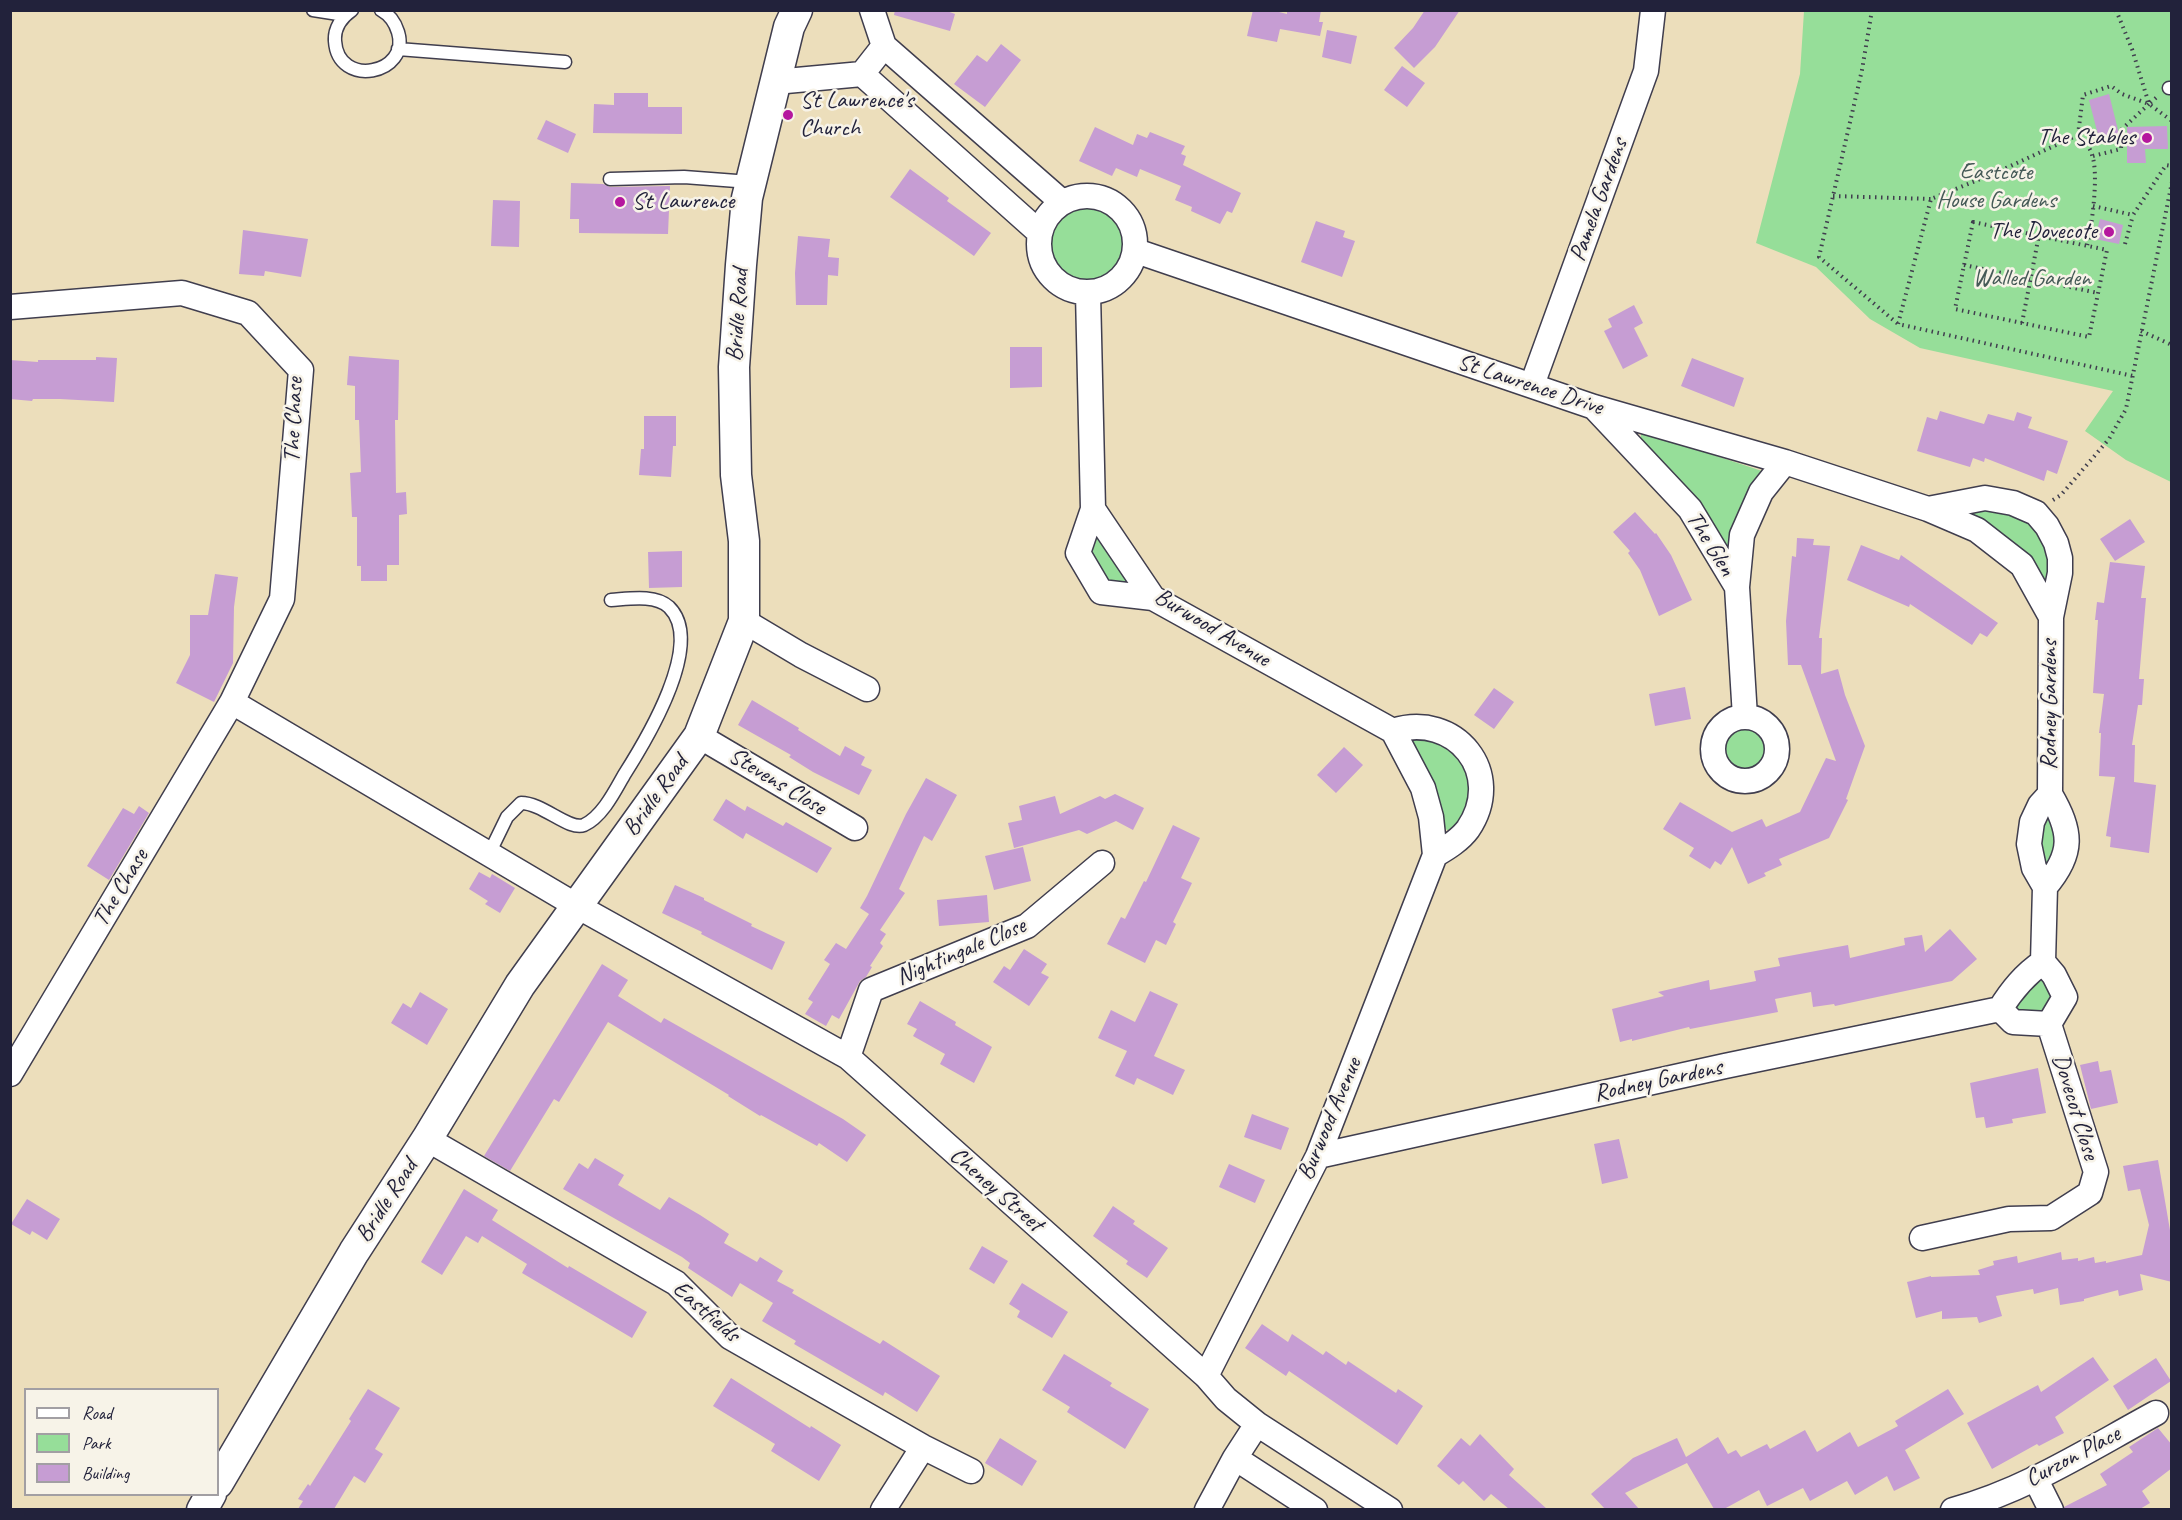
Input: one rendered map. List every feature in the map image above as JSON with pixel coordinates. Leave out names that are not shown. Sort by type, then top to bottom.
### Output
[{"type":"street","name":"Bridle Road","points":[[219,1481],[354,1252],[427,1138],[520,985],[699,736],[744,621],[744,541],[736,475],[734,367],[747,198],[789,27],[797,10]]},
{"type":"street","points":[[872,10],[884,46],[1062,202]]},
{"type":"street","name":"Pamela Gardens","points":[[1532,386],[1646,72],[1653,10]]},
{"type":"street","points":[[775,82],[862,74],[884,46]]},
{"type":"street","points":[[862,74],[1040,233]]},
{"type":"street","points":[[1077,196],[1094,196],[1118,206],[1132,223],[1136,251],[1131,267],[1118,282],[1103,290],[1088,293],[1072,290],[1059,284],[1047,271],[1040,257],[1040,233],[1046,218],[1062,202],[1077,196]]},
{"type":"street","name":"St Lawrence Drive","points":[[1136,251],[1594,407],[1785,462],[1928,509],[1977,530],[2022,565],[2051,617]]},
{"type":"street","name":"The Chase","points":[[10,307],[182,293],[248,313],[301,370],[282,600],[231,702],[10,1074]]},
{"type":"street","points":[[1088,293],[1093,508],[1078,553],[1101,592],[1153,598]]},
{"type":"street","name":"The Glen","points":[[1594,407],[1690,509],[1737,587],[1744,717]]},
{"type":"street","points":[[1737,587],[1742,535],[1761,492],[1785,462]]},
{"type":"street","name":"St Lawrence Drive","points":[[1928,509],[1985,498],[2013,503],[2036,513]]},
{"type":"street","name":"Burwood Avenue","points":[[1093,508],[1153,598],[1393,731],[1423,788],[1431,817],[1435,855],[1318,1156],[1206,1376]]},
{"type":"street","points":[[2036,513],[2047,526],[2056,543],[2060,558],[2060,573],[2051,617]]},
{"type":"street","name":"Rodney Gardens","points":[[2045,887],[2059,871],[2065,854],[2067,834],[2063,817],[2050,794],[2051,617]]},
{"type":"street","points":[[744,621],[801,656],[867,689]]},
{"type":"street","points":[[231,702],[577,906]]},
{"type":"street","points":[[1393,731],[1406,727],[1445,732],[1461,743],[1472,757],[1481,776],[1482,795],[1467,830],[1453,844],[1435,855]]},
{"type":"street","name":"Stevens Close","points":[[699,736],[855,828]]},
{"type":"street","name":"Rodney Gardens","points":[[2043,962],[2045,887],[2034,868],[2029,844],[2032,822],[2040,805],[2050,794]]},
{"type":"street","name":"Nightingale Close","points":[[848,1057],[871,990],[1027,926],[1102,863]]},
{"type":"street","name":"Cheney Street","points":[[577,906],[848,1057],[1206,1376],[1226,1399],[1257,1424],[1390,1509]]},
{"type":"street","points":[[2043,962],[2054,975],[2064,997],[2049,1023],[2013,1022],[2000,1009],[2028,972],[2043,962]]},
{"type":"street","name":"Rodney Gardens","points":[[1318,1156],[1725,1066],[2000,1009]]},
{"type":"street","name":"Dovecot Close","points":[[1922,1238],[2008,1219],[2051,1218],[2090,1193],[2096,1172],[2049,1023]]},
{"type":"street","name":"Eastfields","points":[[427,1138],[676,1283],[729,1337],[923,1447],[971,1471]]},
{"type":"street","name":"Curzon Place","points":[[1953,1509],[1972,1505],[2035,1478],[2156,1413]]},
{"type":"street","points":[[1207,1509],[1257,1424]]},
{"type":"street","points":[[883,1509],[923,1447]]},
{"type":"street","points":[[1235,1458],[1315,1509]]},
{"type":"street","points":[[2035,1478],[2050,1509]]},
{"type":"street","points":[[202,1509],[210,1496]]},
{"type":"lane","points":[[313,10],[349,13]]},
{"type":"lane","points":[[349,13],[338,25],[335,37],[336,48],[341,59],[350,67],[367,71],[384,67],[398,49],[399,35],[395,22],[384,11]]},
{"type":"lane","points":[[398,49],[565,62]]},
{"type":"lane","points":[[610,179],[684,177],[750,182]]},
{"type":"lane","points":[[489,854],[507,817],[521,803],[531,803],[576,826],[584,825],[595,817],[610,798],[646,741],[669,693],[678,663],[679,637],[676,617],[668,605],[653,599],[611,600]]},
{"type":"path","points":[[1872,10],[1862,70],[1819,256],[1898,324],[2133,376]]},
{"type":"path","points":[[2116,10],[2132,49],[2149,104]]},
{"type":"path","points":[[2087,246],[2093,206],[2093,156],[2078,135],[2083,95],[2111,86],[2122,94],[2149,104],[2172,121]]},
{"type":"path","points":[[2093,156],[2121,149],[2122,129],[2170,88]]},
{"type":"path","points":[[1833,196],[1931,199],[2078,135]]},
{"type":"path","points":[[2126,244],[2133,215],[2166,165],[2172,166]]},
{"type":"path","points":[[2036,513],[2061,495],[2109,439],[2126,409],[2172,182]]},
{"type":"path","points":[[1898,324],[1931,199]]},
{"type":"path","points":[[2093,206],[2133,215]]},
{"type":"path","points":[[1973,222],[2039,236],[2107,250],[2089,337],[1955,309],[1973,222]]},
{"type":"path","points":[[2022,323],[2039,236]]},
{"type":"path","points":[[1964,265],[2098,293]]},
{"type":"path","points":[[2141,332],[2172,345]]},
{"type":"green space","name":"Eastcote House Gardens","points":[[1804,11],[2171,11],[2171,482],[2126,460],[2085,431],[2113,391],[1920,348],[1870,319],[1816,267],[1756,243],[1800,74]]},
{"type":"green space","points":[[1088,204],[1103,207],[1116,216],[1125,229],[1128,244],[1125,259],[1116,272],[1103,281],[1088,284],[1073,281],[1060,272],[1051,259],[1048,244],[1051,229],[1060,216],[1073,207]]},
{"type":"green space","points":[[1641,431],[1765,472],[1730,559],[1641,440]]},
{"type":"green space","points":[[1982,507],[2030,517],[2049,550],[2049,595],[1964,512]]},
{"type":"green space","points":[[1096,524],[1136,588],[1107,583],[1086,551]]},
{"type":"green space","points":[[1740,725],[1750,725],[1762,732],[1769,744],[1769,754],[1762,766],[1750,773],[1740,773],[1725,762],[1721,754],[1721,744],[1732,729]]},
{"type":"green space","points":[[1434,736],[1465,759],[1475,797],[1453,831],[1447,830],[1442,825],[1411,743],[1414,738]]},
{"type":"green space","points":[[2041,815],[2058,818],[2056,866],[2038,866]]},
{"type":"green space","points":[[2040,978],[2048,982],[2054,997],[2042,1017],[2016,1015],[2020,999]]},
{"type":"building","points":[[895,10],[944,10],[955,14],[950,31],[894,15]]},
{"type":"building","points":[[1253,10],[1271,10],[1287,14],[1287,10],[1321,10],[1319,22],[1323,22],[1320,36],[1280,29],[1277,42],[1247,36]]},
{"type":"building","points":[[1425,10],[1460,10],[1435,47],[1414,68],[1394,48],[1413,28]]},
{"type":"building","points":[[1327,30],[1357,36],[1351,64],[1322,57]]},
{"type":"building","points":[[1001,44],[1021,60],[985,107],[954,84],[977,55],[987,62]]},
{"type":"building","points":[[1402,66],[1425,83],[1407,107],[1384,90]]},
{"type":"building","points":[[614,93],[648,93],[648,107],[682,107],[682,134],[593,133],[594,104],[614,105]]},
{"type":"building","points":[[2109,94],[2119,134],[2099,139],[2089,100]]},
{"type":"building","points":[[546,120],[576,134],[568,153],[537,139]]},
{"type":"building","name":"The Stables","points":[[2167,126],[2168,149],[2145,149],[2146,163],[2127,163],[2127,127]]},
{"type":"building","points":[[1095,127],[1133,145],[1137,134],[1147,138],[1150,132],[1185,146],[1181,154],[1186,156],[1183,165],[1241,193],[1232,213],[1227,211],[1220,224],[1191,211],[1192,207],[1175,200],[1181,186],[1140,169],[1137,177],[1116,168],[1112,176],[1079,161]]},
{"type":"building","points":[[910,169],[949,198],[947,201],[991,233],[974,256],[890,197]]},
{"type":"building","name":"St Lawrence","points":[[571,183],[603,184],[610,187],[670,186],[668,234],[579,233],[579,219],[570,219]]},
{"type":"building","points":[[493,200],[520,201],[519,247],[491,246]]},
{"type":"building","name":"The Dovecote","points":[[2100,219],[2123,225],[2119,244],[2095,239]]},
{"type":"building","points":[[1316,221],[1345,231],[1343,237],[1355,241],[1342,277],[1301,262]]},
{"type":"building","points":[[243,230],[308,239],[301,277],[265,271],[264,276],[239,274]]},
{"type":"building","points":[[798,236],[830,239],[828,257],[839,258],[838,276],[828,275],[827,305],[796,305],[795,273]]},
{"type":"building","points":[[1634,305],[1643,323],[1634,328],[1648,356],[1623,369],[1604,331],[1612,327],[1608,319]]},
{"type":"building","points":[[1010,347],[1042,347],[1042,387],[1010,388]]},
{"type":"building","points":[[349,356],[399,360],[398,420],[395,420],[396,493],[406,492],[407,514],[399,515],[399,565],[387,565],[387,581],[361,581],[361,566],[357,566],[357,517],[352,517],[350,473],[361,472],[359,420],[355,420],[355,386],[347,385]]},
{"type":"building","points":[[96,357],[117,358],[114,402],[10,399],[10,360],[38,362],[38,360],[96,360]]},
{"type":"building","points":[[1692,358],[1744,378],[1734,407],[1681,386]]},
{"type":"building","points":[[1940,411],[1984,424],[1988,414],[2014,421],[2017,412],[2032,417],[2028,428],[2068,441],[2057,474],[2047,470],[2044,481],[1985,458],[1984,462],[1973,458],[1970,467],[1917,451],[1927,417],[1937,420]]},
{"type":"building","points":[[644,416],[676,416],[676,446],[673,446],[671,477],[639,475],[641,449],[644,449]]},
{"type":"building","points":[[1635,512],[1656,533],[1671,555],[1692,600],[1659,616],[1640,570],[1628,553],[1630,551],[1613,532]]},
{"type":"building","points":[[2130,519],[2145,542],[2115,561],[2100,539]]},
{"type":"building","points":[[1797,538],[1814,539],[1813,545],[1830,546],[1819,638],[1822,638],[1821,674],[1838,669],[1845,695],[1865,746],[1846,799],[1848,800],[1829,838],[1779,859],[1782,865],[1748,884],[1732,847],[1721,865],[1715,861],[1710,869],[1689,856],[1694,848],[1663,829],[1680,802],[1732,832],[1762,819],[1766,827],[1800,812],[1826,758],[1836,761],[1801,665],[1788,665],[1786,621],[1792,556],[1796,557]]},
{"type":"building","points":[[1861,545],[1899,560],[1901,555],[1998,623],[1987,637],[1980,633],[1972,645],[1910,604],[1909,607],[1847,580]]},
{"type":"building","points":[[682,551],[682,587],[649,588],[648,552]]},
{"type":"building","points":[[2110,562],[2145,566],[2141,598],[2146,598],[2139,679],[2144,679],[2142,705],[2138,705],[2132,745],[2135,745],[2134,782],[2156,785],[2149,853],[2110,847],[2111,837],[2106,836],[2115,777],[2099,776],[2101,733],[2099,733],[2104,694],[2093,693],[2097,602],[2104,603]]},
{"type":"building","points":[[215,574],[238,577],[234,607],[233,663],[214,702],[176,683],[190,655],[190,615],[208,615]]},
{"type":"building","points":[[1685,687],[1691,719],[1655,726],[1649,694]]},
{"type":"building","points":[[1494,688],[1514,702],[1494,729],[1474,715]]},
{"type":"building","points":[[752,700],[840,756],[845,746],[865,757],[861,765],[872,770],[859,795],[813,772],[789,757],[791,755],[738,725]]},
{"type":"building","points":[[1344,747],[1363,765],[1336,793],[1317,775]]},
{"type":"building","points":[[926,778],[957,795],[932,841],[924,836],[899,889],[905,893],[880,930],[886,934],[880,943],[883,946],[870,966],[872,967],[866,977],[860,981],[839,1019],[832,1015],[826,1026],[805,1014],[813,1002],[808,999],[830,964],[824,960],[836,943],[846,949],[869,914],[860,908]]},
{"type":"building","points":[[1115,794],[1144,808],[1133,830],[1116,821],[1087,834],[1079,830],[1014,848],[1008,823],[1022,820],[1019,806],[1055,796],[1060,814],[1100,796],[1105,799]]},
{"type":"building","points":[[726,799],[745,811],[747,806],[783,826],[786,822],[832,848],[817,873],[746,833],[743,839],[713,820]]},
{"type":"building","points":[[139,806],[149,813],[109,880],[87,866],[123,808],[134,814]]},
{"type":"building","points":[[1173,825],[1200,838],[1181,878],[1192,883],[1173,922],[1176,924],[1166,945],[1156,940],[1145,963],[1107,944],[1121,917],[1125,919],[1144,881],[1146,882]]},
{"type":"building","points":[[1023,847],[1031,881],[994,890],[985,856]]},
{"type":"building","points":[[479,872],[490,878],[492,874],[515,888],[500,913],[485,904],[488,901],[469,889]]},
{"type":"building","points":[[675,885],[785,942],[772,970],[662,913]]},
{"type":"building","points":[[987,895],[989,922],[939,926],[937,900]]},
{"type":"building","points":[[1950,929],[1977,959],[1952,981],[1835,1006],[1834,1004],[1813,1007],[1811,992],[1775,999],[1778,1012],[1690,1029],[1689,1027],[1620,1042],[1612,1009],[1664,996],[1658,992],[1709,980],[1710,990],[1756,981],[1754,971],[1780,966],[1778,958],[1848,945],[1850,958],[1905,945],[1904,938],[1922,935],[1925,952]]},
{"type":"building","points":[[1024,949],[1047,964],[1041,973],[1049,977],[1029,1006],[993,982],[1004,966],[1010,970]]},
{"type":"building","points":[[602,964],[628,980],[618,996],[661,1023],[664,1018],[843,1119],[866,1135],[847,1162],[819,1143],[817,1146],[760,1116],[608,1022],[559,1102],[554,1099],[510,1171],[484,1156]]},
{"type":"building","points":[[1150,991],[1178,1004],[1154,1056],[1185,1070],[1173,1095],[1137,1078],[1134,1085],[1115,1076],[1127,1051],[1098,1038],[1111,1010],[1135,1022]]},
{"type":"building","points":[[420,992],[448,1009],[427,1045],[391,1023],[403,1003],[411,1008]]},
{"type":"building","points":[[920,1001],[992,1047],[974,1083],[940,1064],[945,1054],[913,1036],[917,1029],[907,1024]]},
{"type":"building","points":[[2098,1061],[2100,1072],[2111,1070],[2118,1103],[2091,1109],[2080,1065]]},
{"type":"building","points":[[2038,1068],[2046,1113],[2012,1119],[2013,1123],[1986,1128],[1984,1117],[1976,1118],[1970,1083]]},
{"type":"building","points":[[1252,1114],[1289,1128],[1281,1150],[1244,1137]]},
{"type":"building","points":[[1619,1139],[1628,1178],[1602,1184],[1594,1144]]},
{"type":"building","points":[[595,1158],[624,1175],[618,1185],[660,1210],[669,1197],[700,1215],[729,1234],[724,1243],[757,1262],[760,1257],[783,1271],[777,1281],[794,1290],[792,1293],[880,1344],[883,1340],[940,1376],[917,1412],[885,1392],[883,1396],[794,1344],[796,1341],[762,1321],[773,1303],[740,1283],[732,1297],[688,1268],[690,1263],[682,1257],[563,1189],[579,1163],[588,1169]]},
{"type":"building","points":[[2158,1160],[2172,1242],[2172,1282],[2140,1274],[2143,1290],[2119,1296],[2118,1290],[2084,1299],[2084,1301],[2060,1305],[2058,1288],[2034,1294],[2033,1289],[1996,1296],[2002,1316],[1979,1323],[1977,1317],[1942,1319],[1942,1311],[1916,1318],[1907,1282],[1931,1276],[1980,1275],[1978,1270],[1994,1265],[1993,1261],[2017,1256],[2018,1263],[2061,1252],[2062,1260],[2078,1258],[2078,1261],[2094,1257],[2095,1263],[2106,1261],[2106,1263],[2142,1255],[2149,1225],[2140,1189],[2128,1191],[2123,1166]]},
{"type":"building","points":[[1229,1164],[1265,1180],[1255,1203],[1219,1187]]},
{"type":"building","points":[[464,1189],[498,1210],[492,1220],[568,1268],[569,1266],[647,1312],[632,1338],[522,1273],[527,1264],[482,1236],[478,1243],[466,1236],[442,1275],[421,1262]]},
{"type":"building","points":[[27,1199],[60,1219],[47,1240],[32,1231],[30,1235],[11,1224]]},
{"type":"building","points":[[1113,1206],[1135,1221],[1133,1224],[1168,1248],[1147,1278],[1126,1264],[1128,1261],[1093,1236]]},
{"type":"building","points":[[982,1246],[1008,1261],[994,1284],[969,1269]]},
{"type":"building","points":[[1022,1283],[1068,1312],[1052,1338],[1017,1317],[1020,1311],[1009,1304]]},
{"type":"building","points":[[1262,1324],[1288,1342],[1292,1334],[1323,1355],[1326,1351],[1346,1365],[1348,1361],[1396,1393],[1398,1389],[1423,1406],[1397,1445],[1289,1371],[1286,1376],[1245,1348]]},
{"type":"building","points":[[1064,1354],[1112,1383],[1110,1386],[1149,1409],[1125,1449],[1067,1412],[1070,1407],[1042,1390]]},
{"type":"building","points":[[2093,1357],[2109,1380],[2055,1417],[2064,1433],[2039,1446],[2037,1444],[1992,1469],[1967,1423],[2038,1385],[2041,1392]]},
{"type":"building","points":[[2156,1358],[2171,1381],[2128,1410],[2113,1386]]},
{"type":"building","points":[[731,1378],[841,1445],[819,1481],[771,1451],[775,1444],[713,1406]]},
{"type":"building","points":[[368,1389],[400,1408],[375,1449],[383,1454],[365,1483],[354,1476],[334,1509],[298,1509],[303,1501],[298,1499],[308,1484],[310,1486],[351,1421],[349,1419]]},
{"type":"building","points":[[1948,1389],[1964,1414],[1905,1450],[1920,1478],[1894,1491],[1887,1476],[1855,1495],[1847,1481],[1810,1501],[1803,1488],[1767,1506],[1759,1490],[1724,1509],[1714,1509],[1687,1463],[1625,1493],[1639,1509],[1605,1509],[1591,1494],[1633,1458],[1677,1438],[1686,1457],[1718,1437],[1728,1454],[1736,1450],[1741,1457],[1767,1444],[1770,1449],[1805,1430],[1817,1452],[1850,1432],[1858,1447],[1898,1426],[1895,1421]]},
{"type":"building","points":[[2158,1428],[2172,1445],[2172,1468],[2142,1491],[2150,1503],[2140,1509],[2065,1509],[2064,1507],[2107,1485],[2100,1474],[2133,1452],[2129,1447]]},
{"type":"building","points":[[1480,1434],[1514,1469],[1509,1475],[1547,1509],[1509,1509],[1491,1494],[1484,1501],[1463,1481],[1459,1485],[1437,1466],[1461,1438],[1470,1446]]},
{"type":"building","points":[[1000,1438],[1037,1461],[1022,1486],[985,1463]]},
{"type":"place","name":"St Lawrence's Church","points":[[788,115]]},
{"type":"place","name":"The Stables","points":[[2147,138]]},
{"type":"place","name":"St Lawrence","points":[[620,202]]},
{"type":"place","name":"The Dovecote","points":[[2109,232]]},
{"type":"park label","name":"Walled Garden","points":[[2032,279]]}]
